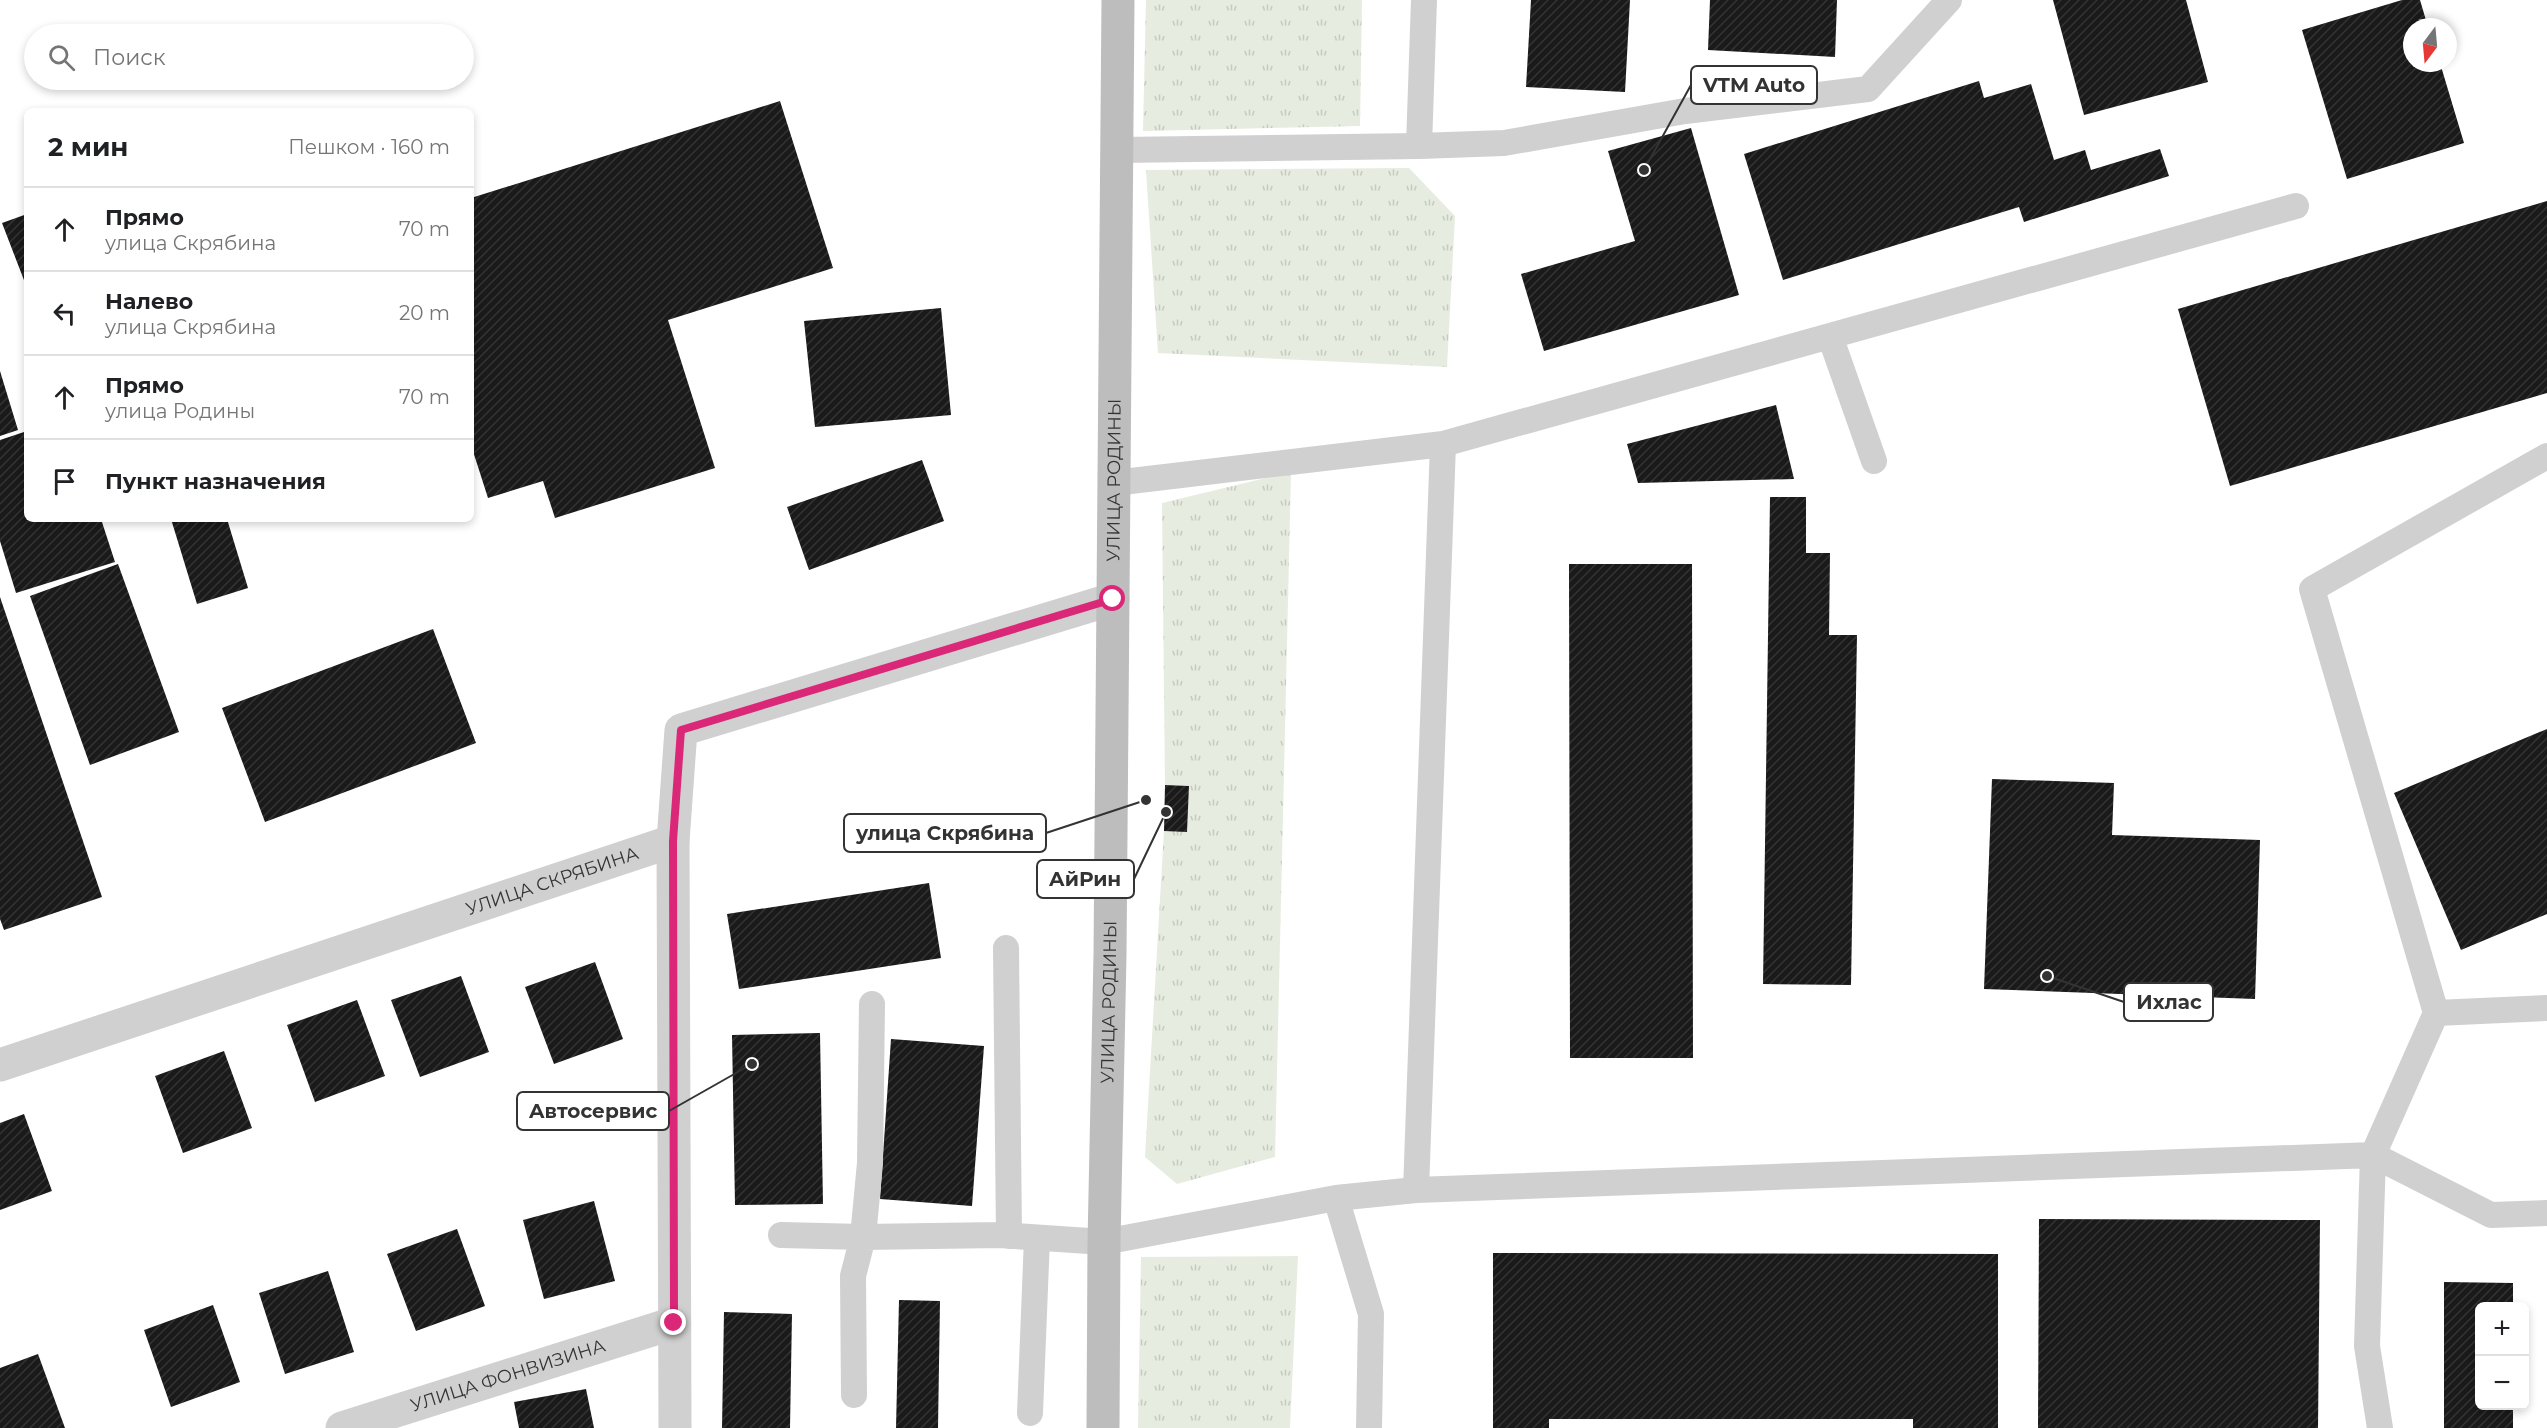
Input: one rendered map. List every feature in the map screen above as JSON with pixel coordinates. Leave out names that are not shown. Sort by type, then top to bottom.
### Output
[{"type":"street","name":"УЛИЦА РОДИНЫ","points":[[1103,1428],[1110,955],[1118,0]]},
{"type":"street","points":[[675,1428],[673,841],[681,730],[1113,599]]},
{"type":"street","name":"УЛИЦА СКРЯБИНА","points":[[0,1065],[673,841]]},
{"type":"street","name":"УЛИЦА ФОНВИЗИНА","points":[[342,1428],[674,1323]]},
{"type":"lane","points":[[1419,146],[1424,0]]},
{"type":"lane","points":[[1117,150],[1504,144],[1685,111],[1868,89],[1950,0]]},
{"type":"lane","points":[[1114,483],[1443,444],[2296,206]]},
{"type":"lane","points":[[1830,336],[1874,461]]},
{"type":"lane","points":[[1416,1190],[1443,444]]},
{"type":"lane","points":[[2380,1428],[2367,1346],[2373,1155],[2436,1013],[2312,590],[2547,456]]},
{"type":"lane","points":[[1006,948],[1009,1236]]},
{"type":"lane","points":[[854,1395],[853,1276],[863,1237],[870,1163],[872,1004]]},
{"type":"lane","points":[[2436,1013],[2547,1008]]},
{"type":"lane","points":[[781,1235],[1009,1236],[1104,1242],[1336,1198],[1416,1190],[2373,1155],[2491,1215],[2547,1213]]},
{"type":"lane","points":[[1336,1198],[1371,1314],[1369,1428]]},
{"type":"lane","points":[[1030,1413],[1037,1238]]},
{"type":"green space","points":[[1146,0],[1362,0],[1360,126],[1143,131]]},
{"type":"green space","points":[[1409,168],[1455,216],[1447,367],[1158,353],[1146,170]]},
{"type":"green space","points":[[1291,472],[1275,1157],[1177,1184],[1145,1157],[1164,831],[1187,831],[1189,786],[1165,785],[1162,503]]},
{"type":"green space","points":[[1298,1256],[1290,1428],[1138,1428],[1141,1257]]},
{"type":"building","points":[[1531,0],[1630,0],[1625,92],[1526,87]]},
{"type":"building","points":[[1710,0],[1837,0],[1835,57],[1708,50]]},
{"type":"building","points":[[2053,0],[2186,0],[2208,82],[2084,115]]},
{"type":"building","points":[[2402,0],[2420,0],[2425,18],[2403,18],[2403,72],[2443,72],[2464,143],[2347,179],[2302,30]]},
{"type":"building","points":[[1979,81],[1984,98],[2031,84],[2054,160],[2085,150],[2091,170],[2160,149],[2169,176],[2024,222],[2019,207],[1783,280],[1744,154]]},
{"type":"building","points":[[780,101],[833,268],[668,320],[715,468],[555,518],[543,481],[488,498],[474,454],[474,197]]},
{"type":"building","points":[[1691,128],[1739,295],[1544,351],[1521,274],[1635,241],[1608,151]]},
{"type":"building","points":[[2547,201],[2547,393],[2230,486],[2178,309]]},
{"type":"building","points":[[24,215],[24,280],[2,223]]},
{"type":"building","points":[[941,308],[951,415],[815,427],[804,321]]},
{"type":"building","points":[[0,371],[18,430],[0,436]]},
{"type":"building","points":[[1776,405],[1794,479],[1638,483],[1627,444]]},
{"type":"building","points":[[24,432],[24,522],[102,522],[115,562],[16,593],[0,541],[0,440]]},
{"type":"building","points":[[922,460],[944,521],[809,570],[787,507]]},
{"type":"building","points":[[1770,497],[1806,497],[1806,553],[1830,553],[1829,635],[1857,635],[1851,985],[1763,984]]},
{"type":"building","points":[[172,522],[228,522],[248,588],[197,604]]},
{"type":"building","points":[[118,564],[179,732],[90,765],[30,596]]},
{"type":"building","points":[[1569,564],[1692,564],[1693,1058],[1570,1058]]},
{"type":"building","points":[[0,597],[102,897],[4,930],[0,919]]},
{"type":"building","points":[[433,629],[476,743],[265,822],[222,708]]},
{"type":"building","points":[[2547,729],[2547,914],[2461,950],[2394,793]]},
{"type":"building","points":[[1992,779],[2114,783],[2112,835],[2260,840],[2255,999],[1984,989]]},
{"type":"building","points":[[1165,785],[1189,786],[1187,832],[1164,831]]},
{"type":"building","points":[[929,883],[941,958],[739,989],[727,914]]},
{"type":"building","points":[[595,962],[623,1039],[554,1064],[525,987]]},
{"type":"building","points":[[461,976],[489,1052],[420,1077],[391,1000]]},
{"type":"building","points":[[357,1000],[385,1076],[315,1102],[287,1025]]},
{"type":"building","points":[[820,1033],[823,1204],[735,1205],[732,1035]]},
{"type":"building","points":[[891,1039],[984,1046],[972,1206],[880,1199]]},
{"type":"building","points":[[224,1051],[252,1128],[183,1153],[155,1076]]},
{"type":"building","points":[[24,1114],[52,1191],[0,1210],[0,1123]]},
{"type":"building","points":[[594,1201],[615,1281],[544,1299],[523,1220]]},
{"type":"building","points":[[2039,1219],[2320,1220],[2318,1428],[2038,1428]]},
{"type":"building","points":[[457,1229],[485,1306],[416,1331],[387,1254]]},
{"type":"building","points":[[1493,1253],[1998,1254],[1998,1428],[1913,1428],[1913,1419],[1549,1419],[1549,1428],[1493,1428]]},
{"type":"building","points":[[328,1271],[354,1352],[285,1374],[259,1293]]},
{"type":"building","points":[[2444,1282],[2513,1283],[2513,1302],[2475,1302],[2475,1410],[2513,1410],[2513,1428],[2444,1428]]},
{"type":"building","points":[[899,1300],[940,1301],[938,1428],[896,1428]]},
{"type":"building","points":[[213,1305],[240,1382],[171,1407],[144,1330]]},
{"type":"building","points":[[724,1312],[792,1314],[790,1428],[722,1428]]},
{"type":"building","points":[[38,1354],[65,1428],[0,1428],[0,1368]]},
{"type":"building","points":[[586,1389],[594,1428],[519,1428],[514,1402]]},
{"type":"place","name":"VTM Auto","points":[[1644,170]]},
{"type":"place","name":"улица Скрябина","points":[[1146,800]]},
{"type":"place","name":"АйРин","points":[[1166,812]]},
{"type":"place","name":"Ихлас","points":[[2047,976]]},
{"type":"place","name":"Автосервис","points":[[752,1064]]},
{"type":"route","points":[[674,1323],[673,841],[681,730],[1113,599]]}]
